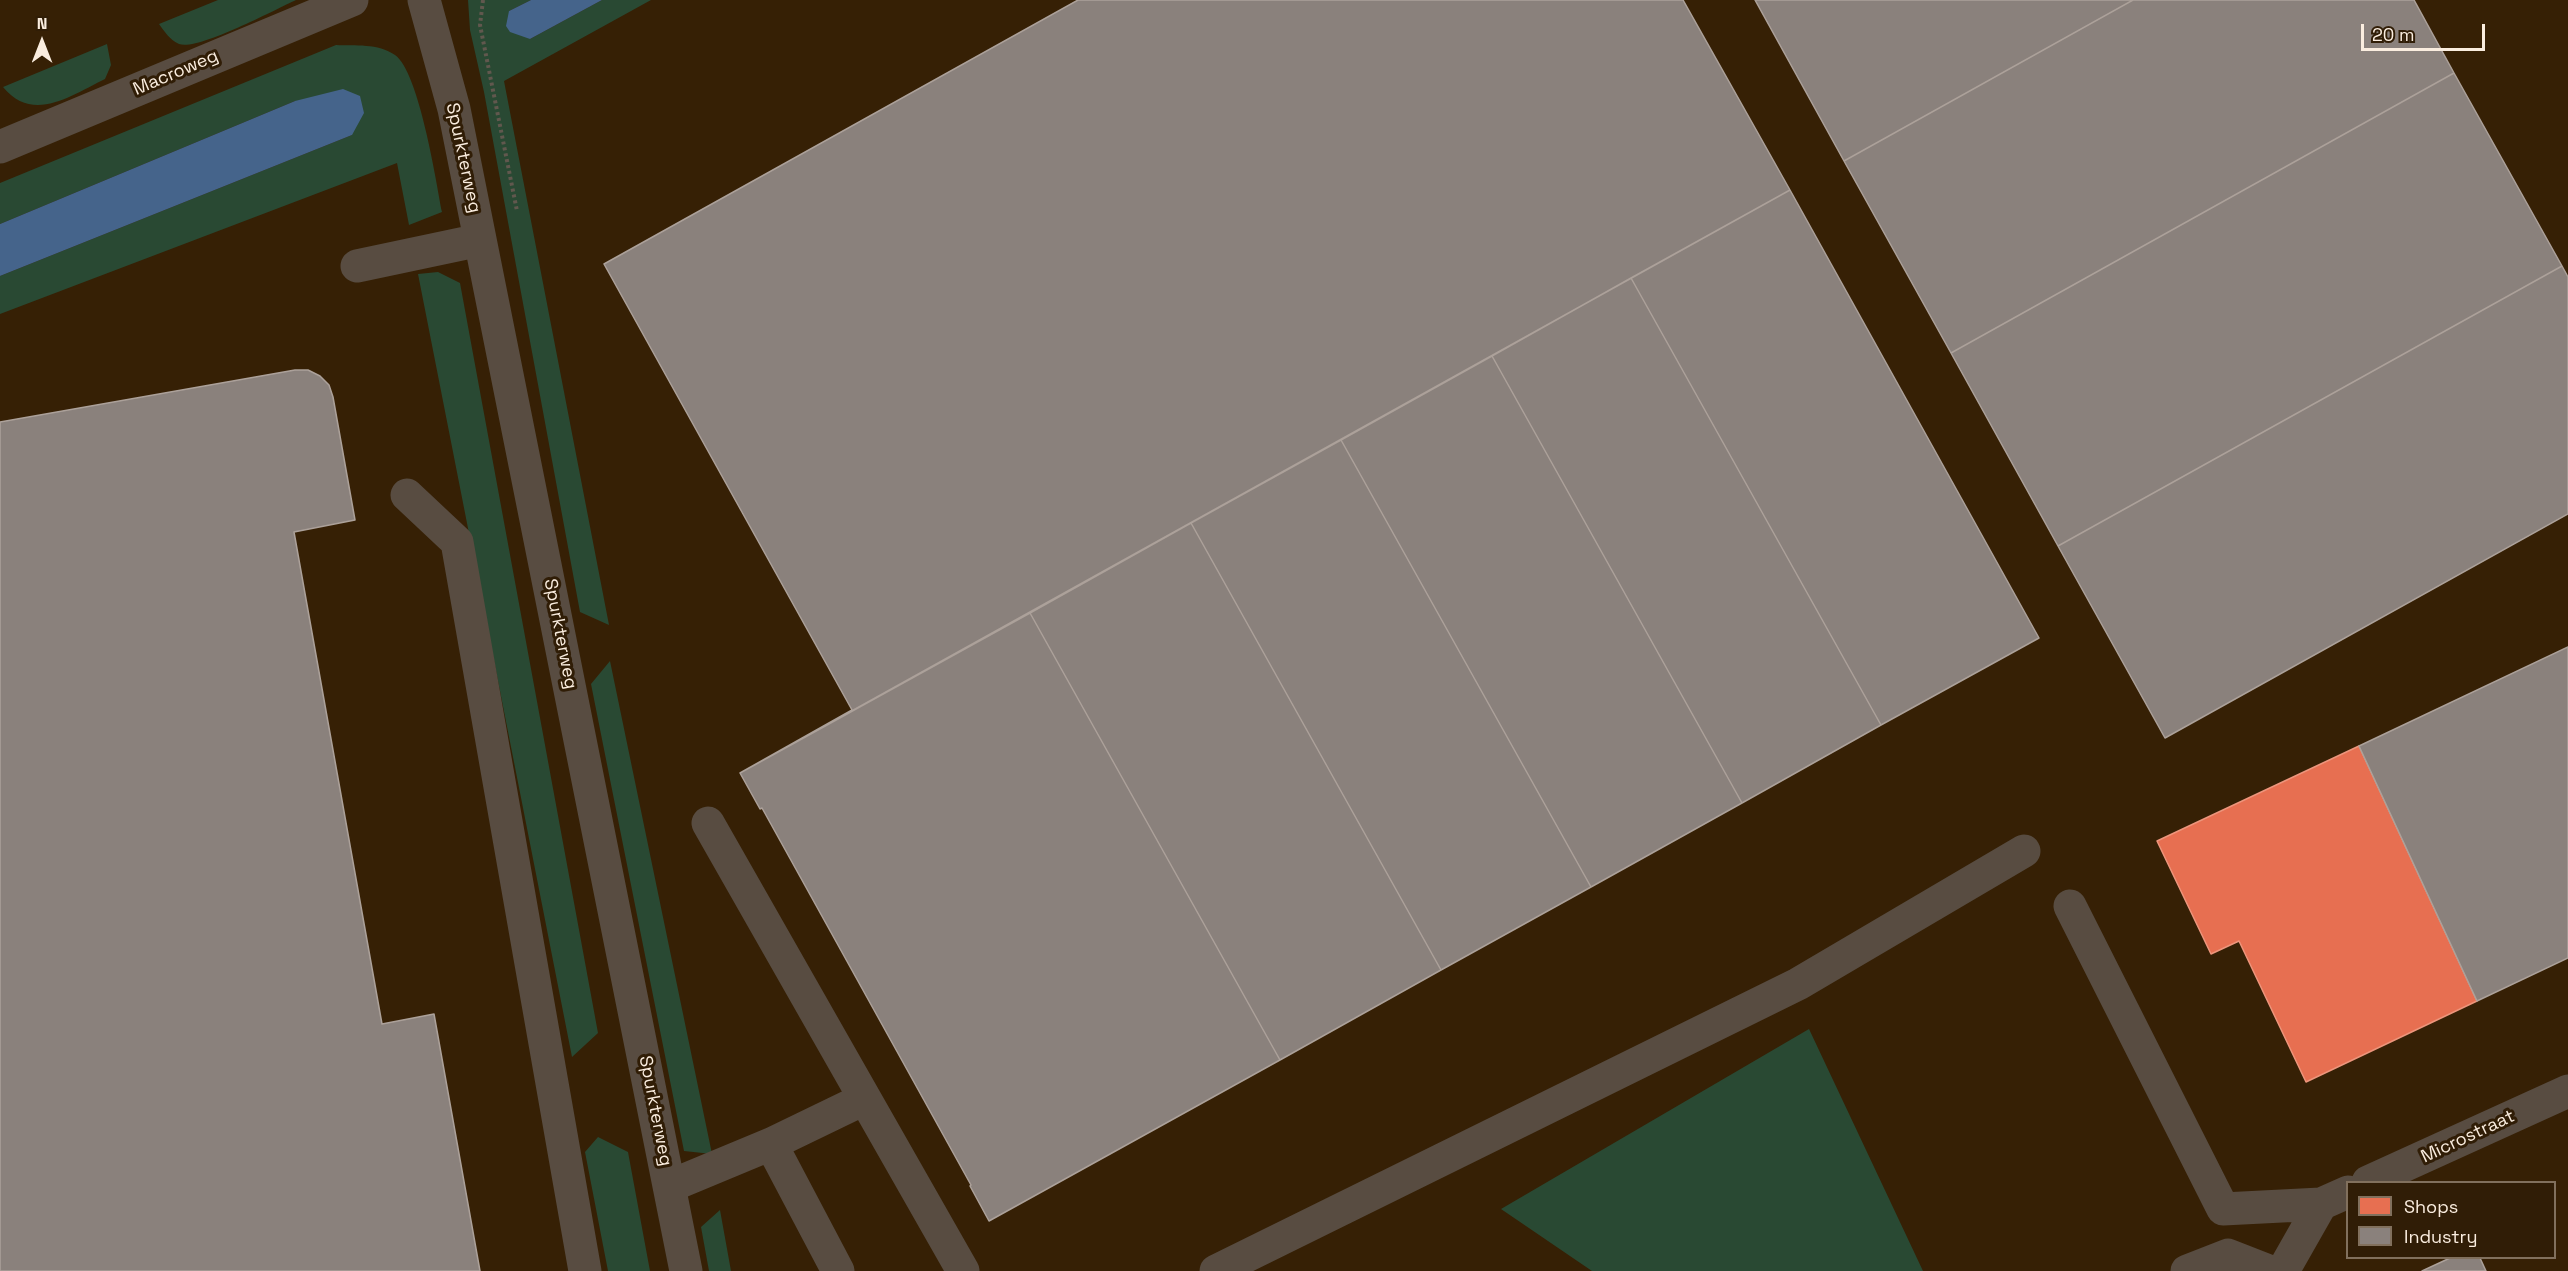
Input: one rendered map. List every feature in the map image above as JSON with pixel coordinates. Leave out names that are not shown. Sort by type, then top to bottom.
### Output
[{"type":"street","name":"Macroweg","points":[[0,147],[352,0]]},
{"type":"street","name":"Spurkterweg","points":[[424,0],[454,109],[686,1271]]},
{"type":"street","points":[[357,266],[480,240]]},
{"type":"street","points":[[407,495],[457,542],[585,1271]]},
{"type":"street","points":[[708,823],[963,1271]]},
{"type":"street","points":[[1216,1271],[1798,984],[2024,851]]},
{"type":"street","points":[[2070,906],[2223,1209],[2334,1198]]},
{"type":"street","name":"Microstraat","points":[[2369,1181],[2568,1091]]},
{"type":"street","points":[[670,1186],[771,1144],[864,1099]]},
{"type":"street","points":[[771,1144],[838,1271]]},
{"type":"street","points":[[2283,1271],[2334,1198]]},
{"type":"street","points":[[2187,1271],[2228,1255],[2269,1271]]},
{"type":"shaded area","points":[[0,0],[2568,0],[2568,1271],[0,1271]]},
{"type":"green space","points":[[218,0],[296,0],[219,36],[189,45],[176,42],[159,24]]},
{"type":"green space","points":[[468,0],[531,0],[509,11],[530,39],[602,0],[651,0],[504,81],[609,625],[580,612],[484,92],[470,30]]},
{"type":"green space","points":[[107,44],[111,65],[105,79],[66,98],[40,105],[27,104],[15,98],[3,87]]},
{"type":"green space","points":[[336,45],[366,46],[388,51],[404,65],[419,104],[442,212],[409,225],[397,163],[0,314],[0,276],[352,135],[295,101],[0,224],[0,183]]},
{"type":"green space","points":[[438,272],[460,283],[598,1033],[572,1057],[418,274]]},
{"type":"green space","points":[[610,661],[712,1154],[684,1151],[591,684]]},
{"type":"green space","points":[[1809,1029],[1923,1271],[1592,1271],[1501,1209]]},
{"type":"green space","points":[[598,1137],[628,1152],[650,1271],[608,1271],[585,1152]]},
{"type":"green space","points":[[720,1210],[731,1271],[709,1271],[701,1227]]},
{"type":"water","points":[[531,0],[602,0],[530,39],[510,32],[506,26],[509,11]]},
{"type":"water","points":[[343,89],[360,96],[364,113],[352,135],[0,276],[0,224],[295,101]]},
{"type":"building: Shops","points":[[2359,746],[2477,1001],[2306,1082],[2239,941],[2211,954],[2157,841]]},
{"type":"building: Industry","points":[[1078,0],[1683,0],[1790,190],[740,773],[852,710],[604,264]]},
{"type":"building: Industry","points":[[1755,0],[2133,0],[1844,161]]},
{"type":"building: Industry","points":[[2133,0],[2414,0],[2454,73],[1951,353],[1844,161]]},
{"type":"building: Industry","points":[[2454,73],[2562,266],[2058,546],[1951,353]]},
{"type":"building: Industry","points":[[1790,190],[2039,638],[1881,725],[1631,278]]},
{"type":"building: Industry","points":[[2562,266],[2568,277],[2568,514],[2165,738],[2058,546]]},
{"type":"building: Industry","points":[[1631,278],[1881,725],[1742,803],[1492,356]]},
{"type":"building: Industry","points":[[1492,356],[1742,803],[1591,887],[1341,440]]},
{"type":"building: Industry","points":[[295,370],[308,370],[320,376],[329,385],[355,520],[294,532],[382,1024],[434,1014],[480,1271],[0,1271],[0,422]]},
{"type":"building: Industry","points":[[1341,440],[1591,887],[1441,970],[1191,523]]},
{"type":"building: Industry","points":[[1191,523],[1441,970],[1280,1060],[1030,613]]},
{"type":"building: Industry","points":[[1030,613],[1280,1060],[989,1221],[762,808],[760,809],[740,773]]},
{"type":"building: Industry","points":[[2568,647],[2568,958],[2477,1001],[2359,746]]},
{"type":"building: Industry","points":[[2448,1259],[2480,1259],[2486,1271],[2422,1271]]}]
